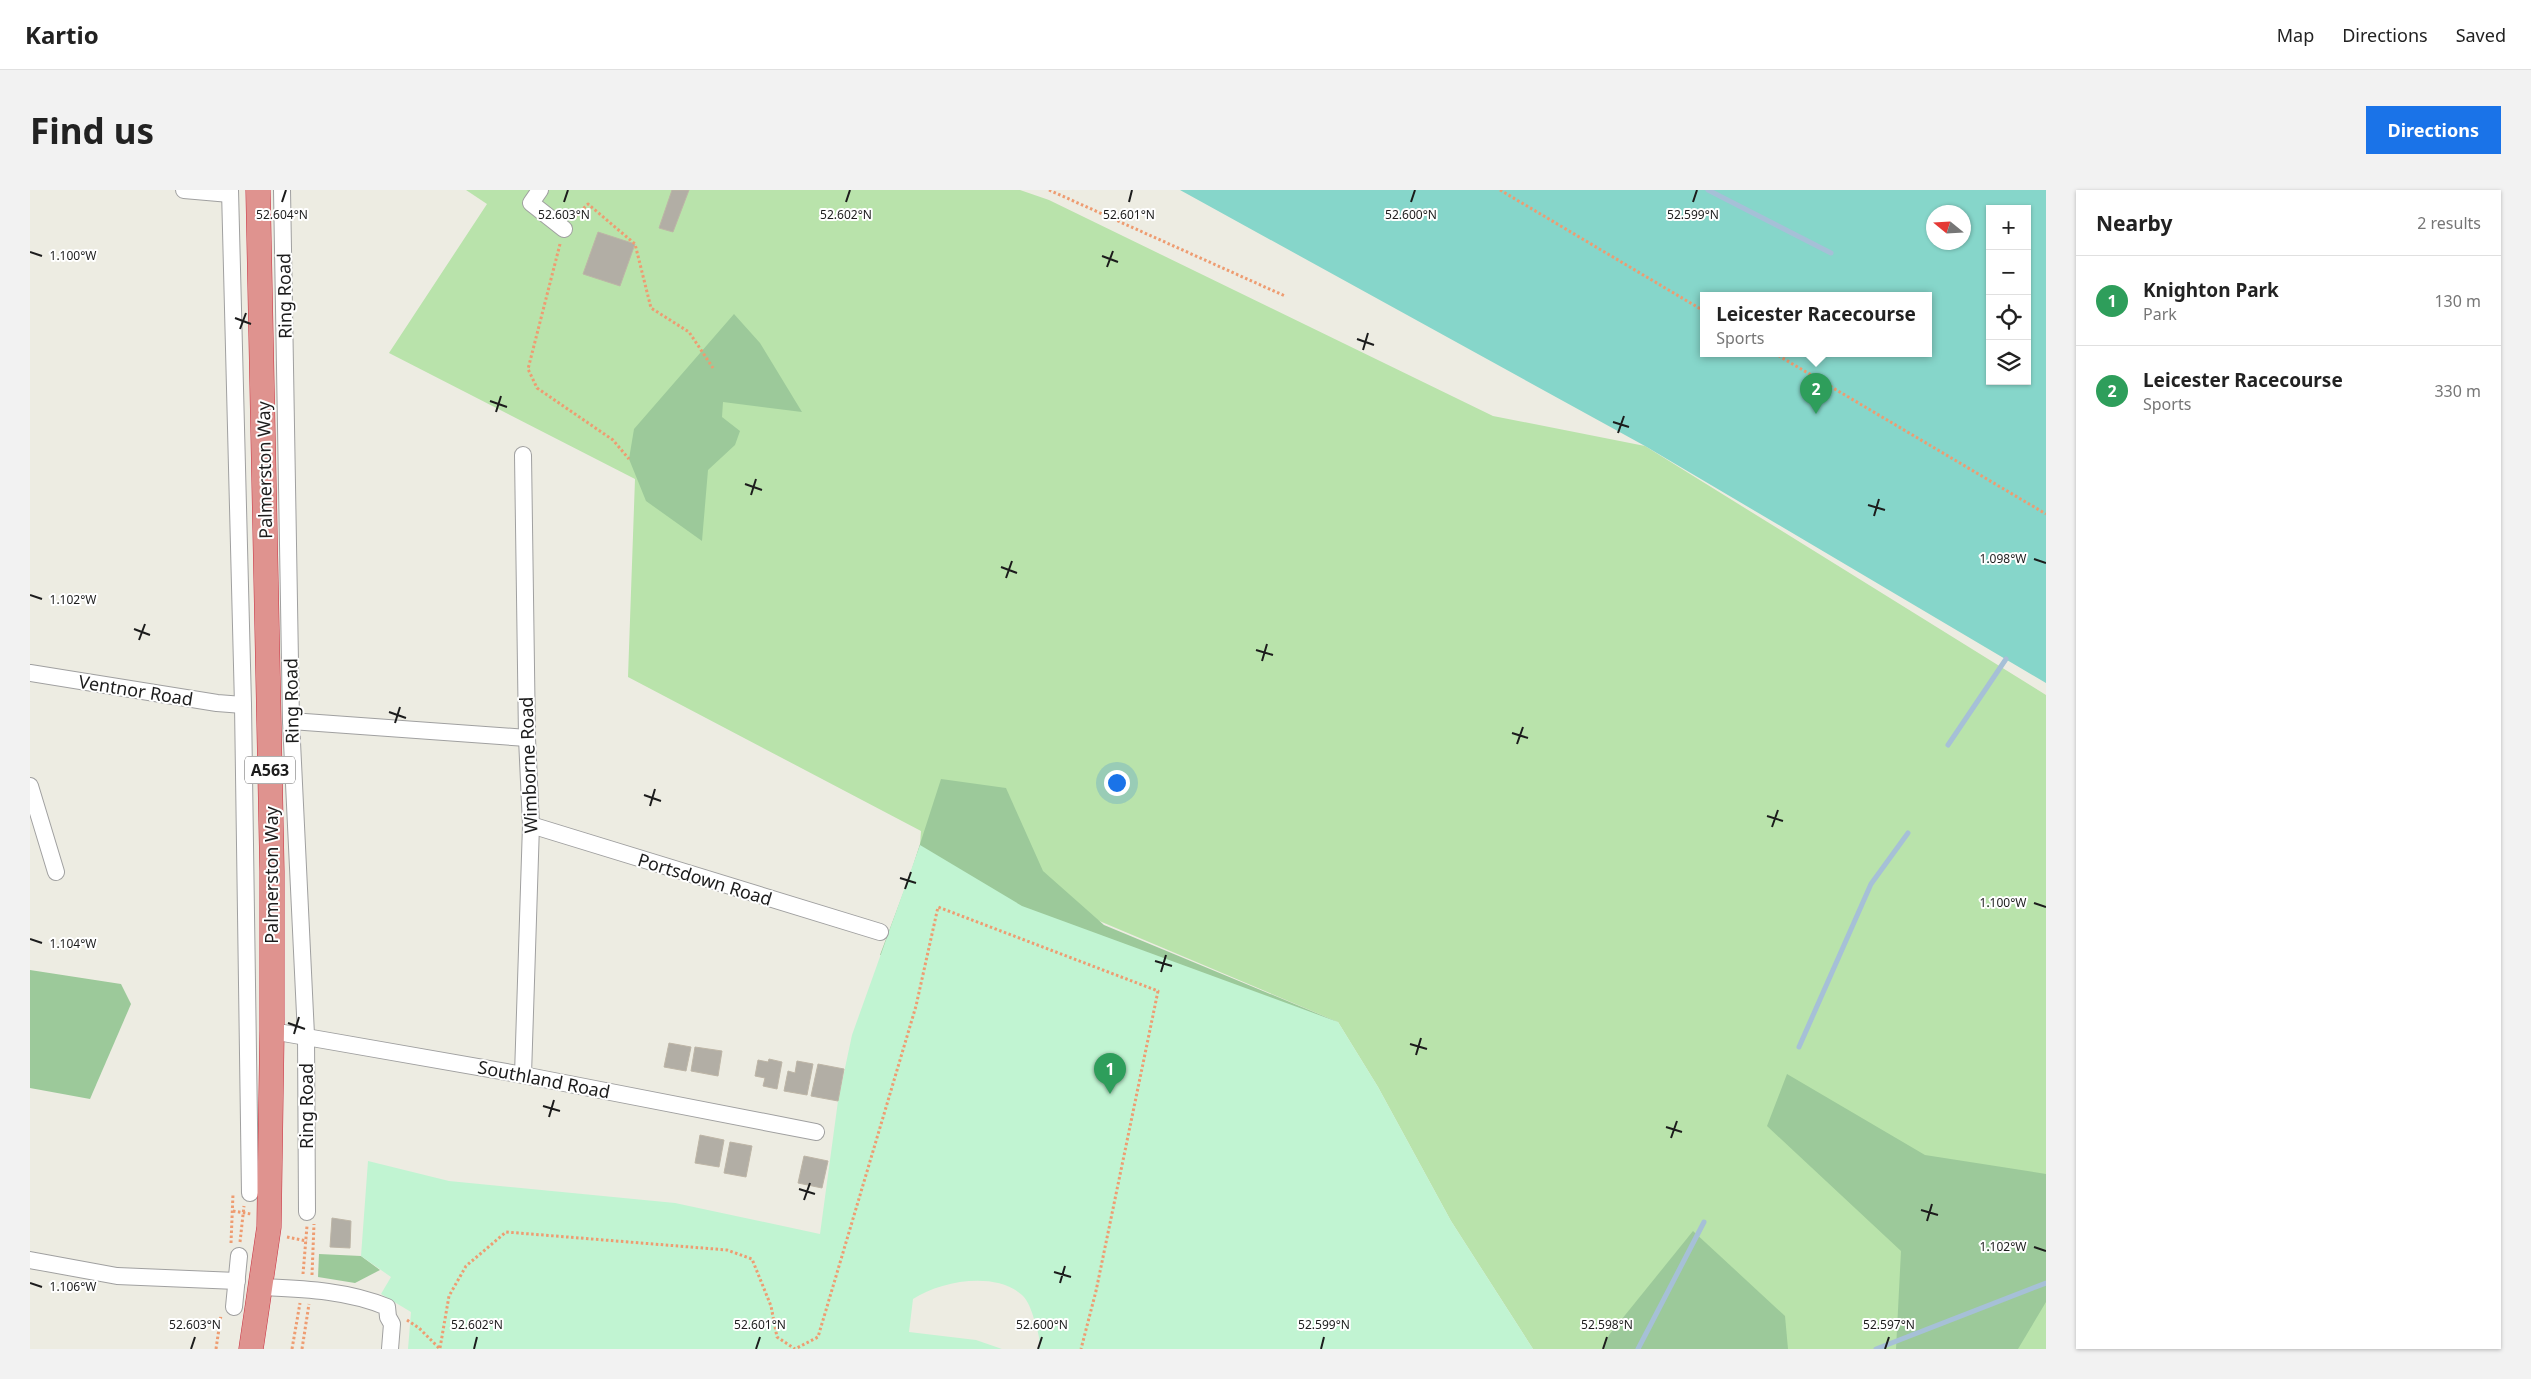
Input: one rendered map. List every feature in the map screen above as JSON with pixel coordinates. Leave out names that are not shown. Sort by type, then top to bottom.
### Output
[{"type":"highway","name":"Palmerston Way","points":[[251,1349],[269,1227],[272,1030],[272,861],[258,190]]},
{"type":"street","points":[[184,190],[230,192],[243,705],[242,1192]]},
{"type":"street","name":"Ring Road","points":[[282,190],[291,722],[306,1035],[307,1212]]},
{"type":"street","points":[[540,190],[531,203],[564,229]]},
{"type":"street","name":"Wimborne Road","points":[[522,455],[527,738],[531,825],[523,1075]]},
{"type":"street","name":"Ventnor Road","points":[[30,674],[217,703],[243,705]]},
{"type":"street","points":[[291,722],[527,738]]},
{"type":"street","points":[[30,786],[56,872]]},
{"type":"street","name":"Portsdown Road","points":[[531,825],[880,932]]},
{"type":"street","name":"Southland Road","points":[[272,1030],[523,1075],[816,1132]]},
{"type":"street","points":[[234,1307],[239,1256]]},
{"type":"street","points":[[30,1260],[117,1276],[237,1281]]},
{"type":"street","points":[[260,1287],[312,1289],[349,1295],[387,1307],[388,1317],[392,1324],[390,1349]]},
{"type":"path","points":[[1049,190],[1285,296]]},
{"type":"path","points":[[1500,190],[1700,308]]},
{"type":"path","points":[[628,459],[613,440],[537,388],[528,369],[564,229],[588,204],[635,244],[651,308],[689,332],[713,368]]},
{"type":"path","points":[[1781,357],[2046,514]]},
{"type":"path","points":[[440,1349],[449,1296],[466,1266],[506,1232],[727,1250],[752,1259],[771,1306],[777,1337],[795,1348],[818,1337],[916,1006],[938,907],[1158,991],[1096,1291],[1081,1349]]},
{"type":"path","points":[[233,1211],[244,1212],[239,1256],[230,1254],[233,1211],[242,1192]]},
{"type":"path","points":[[387,1307],[419,1328],[440,1349]]},
{"type":"green space","points":[[466,190],[1020,190],[1049,200],[1493,416],[1645,446],[2046,695],[2046,1349],[1533,1349],[1451,1221],[1378,1087],[1338,1022],[920,845],[921,831],[628,677],[635,479],[389,353],[487,204]]},
{"type":"green space","points":[[734,314],[760,343],[802,412],[723,402],[722,417],[740,431],[735,445],[708,470],[702,541],[646,501],[629,459],[634,429]]},
{"type":"green space","points":[[941,779],[1006,788],[1043,871],[1104,925],[1338,1022],[880,955],[910,875]]},
{"type":"green space","points":[[920,845],[1022,906],[1338,1022],[1378,1087],[1451,1221],[1533,1349],[1039,1349],[1037,1330],[1031,1310],[1022,1295],[998,1283],[968,1281],[938,1287],[913,1299],[909,1332],[976,1340],[1002,1349],[408,1349],[411,1312],[381,1294],[391,1277],[361,1256],[368,1161],[449,1181],[675,1203],[820,1234],[838,1101],[852,1035]]},
{"type":"green space","points":[[30,970],[121,984],[131,1004],[90,1099],[30,1088]]},
{"type":"green space","points":[[1787,1074],[1925,1155],[2046,1174],[2046,1302],[2018,1349],[1896,1349],[1901,1251],[1767,1126]]},
{"type":"green space","points":[[1693,1231],[1785,1316],[1788,1349],[1603,1349],[1609,1335]]},
{"type":"green space","points":[[319,1254],[361,1256],[380,1270],[355,1283],[318,1277]]},
{"type":"shaded area","points":[[1180,190],[2046,190],[2046,683],[1645,446]]},
{"type":"building","points":[[672,190],[689,190],[673,232],[659,228]]},
{"type":"building","points":[[598,232],[635,244],[620,286],[583,274]]},
{"type":"building","points":[[669,1043],[691,1047],[686,1071],[664,1067]]},
{"type":"building","points":[[695,1047],[722,1051],[718,1076],[691,1071]]},
{"type":"building","points":[[769,1059],[782,1062],[777,1089],[763,1086],[765,1078],[755,1076],[758,1060],[768,1062]]},
{"type":"building","points":[[797,1061],[813,1064],[807,1095],[784,1091],[788,1071],[795,1073]]},
{"type":"building","points":[[818,1064],[844,1069],[838,1101],[811,1096]]},
{"type":"building","points":[[700,1135],[724,1140],[719,1167],[695,1163]]},
{"type":"building","points":[[730,1142],[752,1146],[746,1177],[724,1173]]},
{"type":"building","points":[[804,1156],[828,1161],[822,1188],[798,1183]]},
{"type":"building","points":[[332,1218],[351,1221],[350,1248],[330,1247]]},
{"type":"waterway","points":[[1708,190],[1831,253]]},
{"type":"waterway","points":[[1948,745],[2006,659]]},
{"type":"waterway","points":[[1799,1047],[1871,884],[1908,833]]},
{"type":"waterway","points":[[1638,1349],[1704,1222]]},
{"type":"waterway","points":[[1876,1349],[2046,1283]]},
{"type":"place","name":"Leicester Racecourse","points":[[1816,414]]},
{"type":"place","name":"Knighton Park","points":[[1110,1094]]}]
